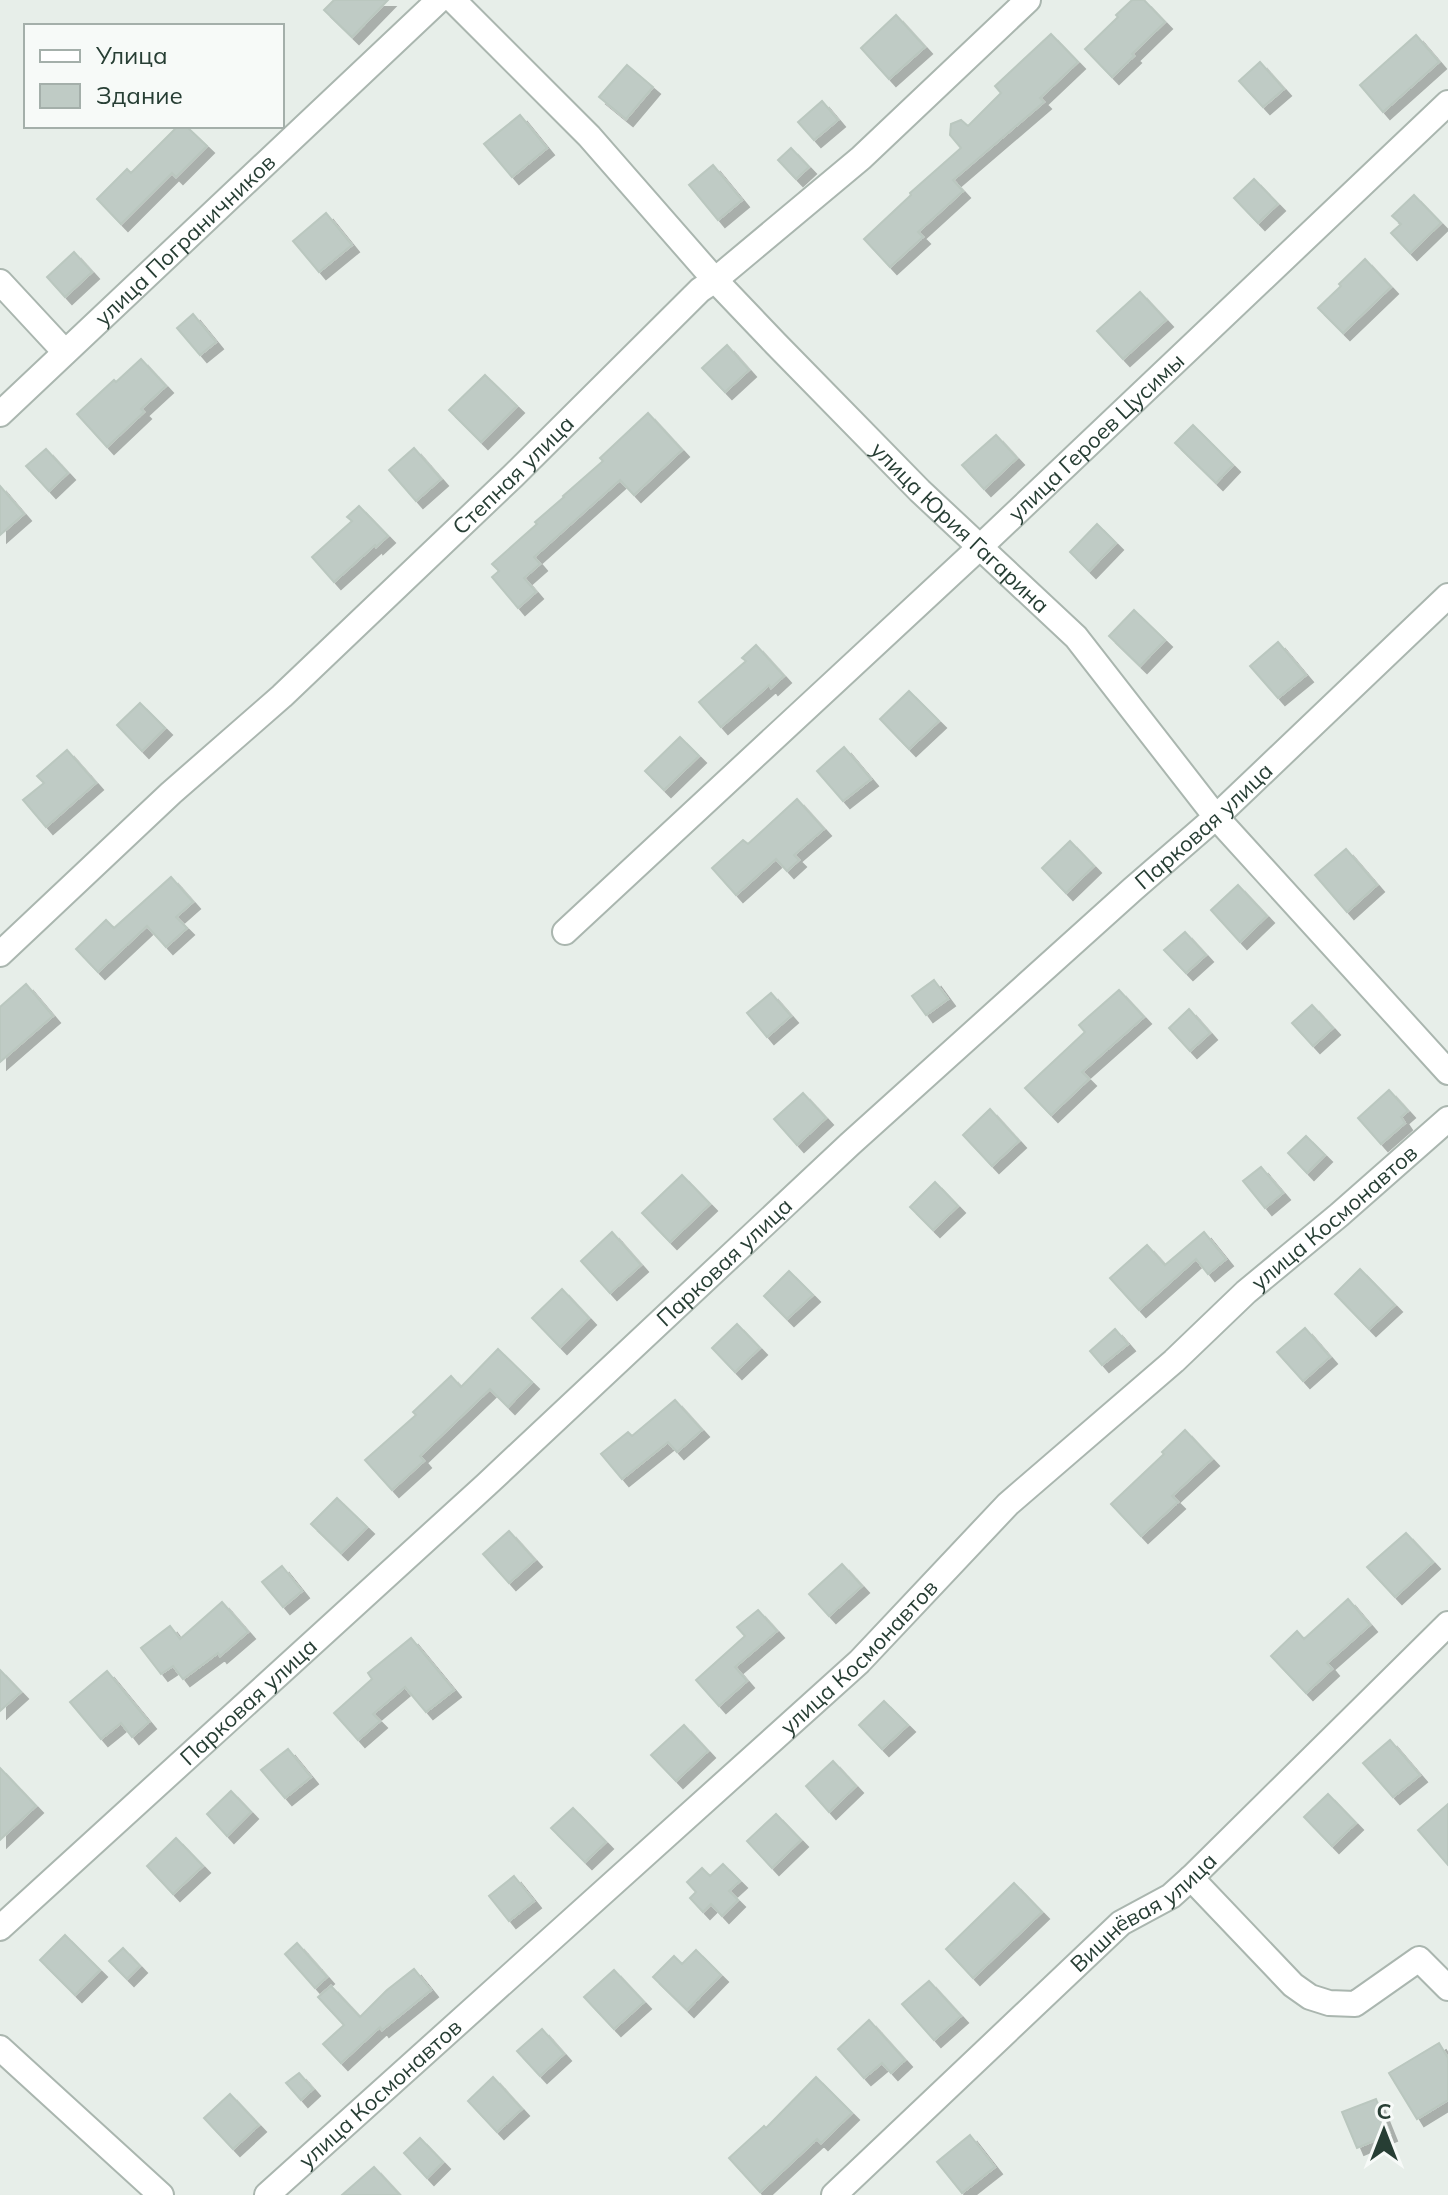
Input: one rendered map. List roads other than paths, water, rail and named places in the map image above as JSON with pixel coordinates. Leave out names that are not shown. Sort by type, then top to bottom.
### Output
[{"type":"street","name":"улица Пограничников","points":[[0,414],[439,0]]},
{"type":"street","name":"улица Юрия Гагарина","points":[[453,0],[589,136],[715,280],[776,344],[876,446],[1076,637],[1216,817],[1448,1072]]},
{"type":"street","name":"Степная улица","points":[[0,954],[171,793],[282,696],[513,476],[700,290],[861,158],[1028,0]]},
{"type":"street","name":"улица Героев Цусимы","points":[[565,932],[980,547],[1448,103]]},
{"type":"street","points":[[0,282],[65,352]]},
{"type":"street","name":"Парковая улица","points":[[0,1928],[486,1485],[850,1144],[1216,817],[1448,596]]},
{"type":"street","name":"улица Космонавтов","points":[[267,2195],[859,1662],[1008,1504],[1174,1361],[1246,1292],[1448,1119]]},
{"type":"street","name":"Вишнёвая улица","points":[[834,2195],[1121,1923],[1171,1896],[1191,1878],[1448,1624]]},
{"type":"street","points":[[1191,1878],[1293,1985],[1310,1997],[1329,2003],[1355,2004],[1419,1959],[1448,1988]]},
{"type":"street","points":[[0,2048],[161,2195]]}]
